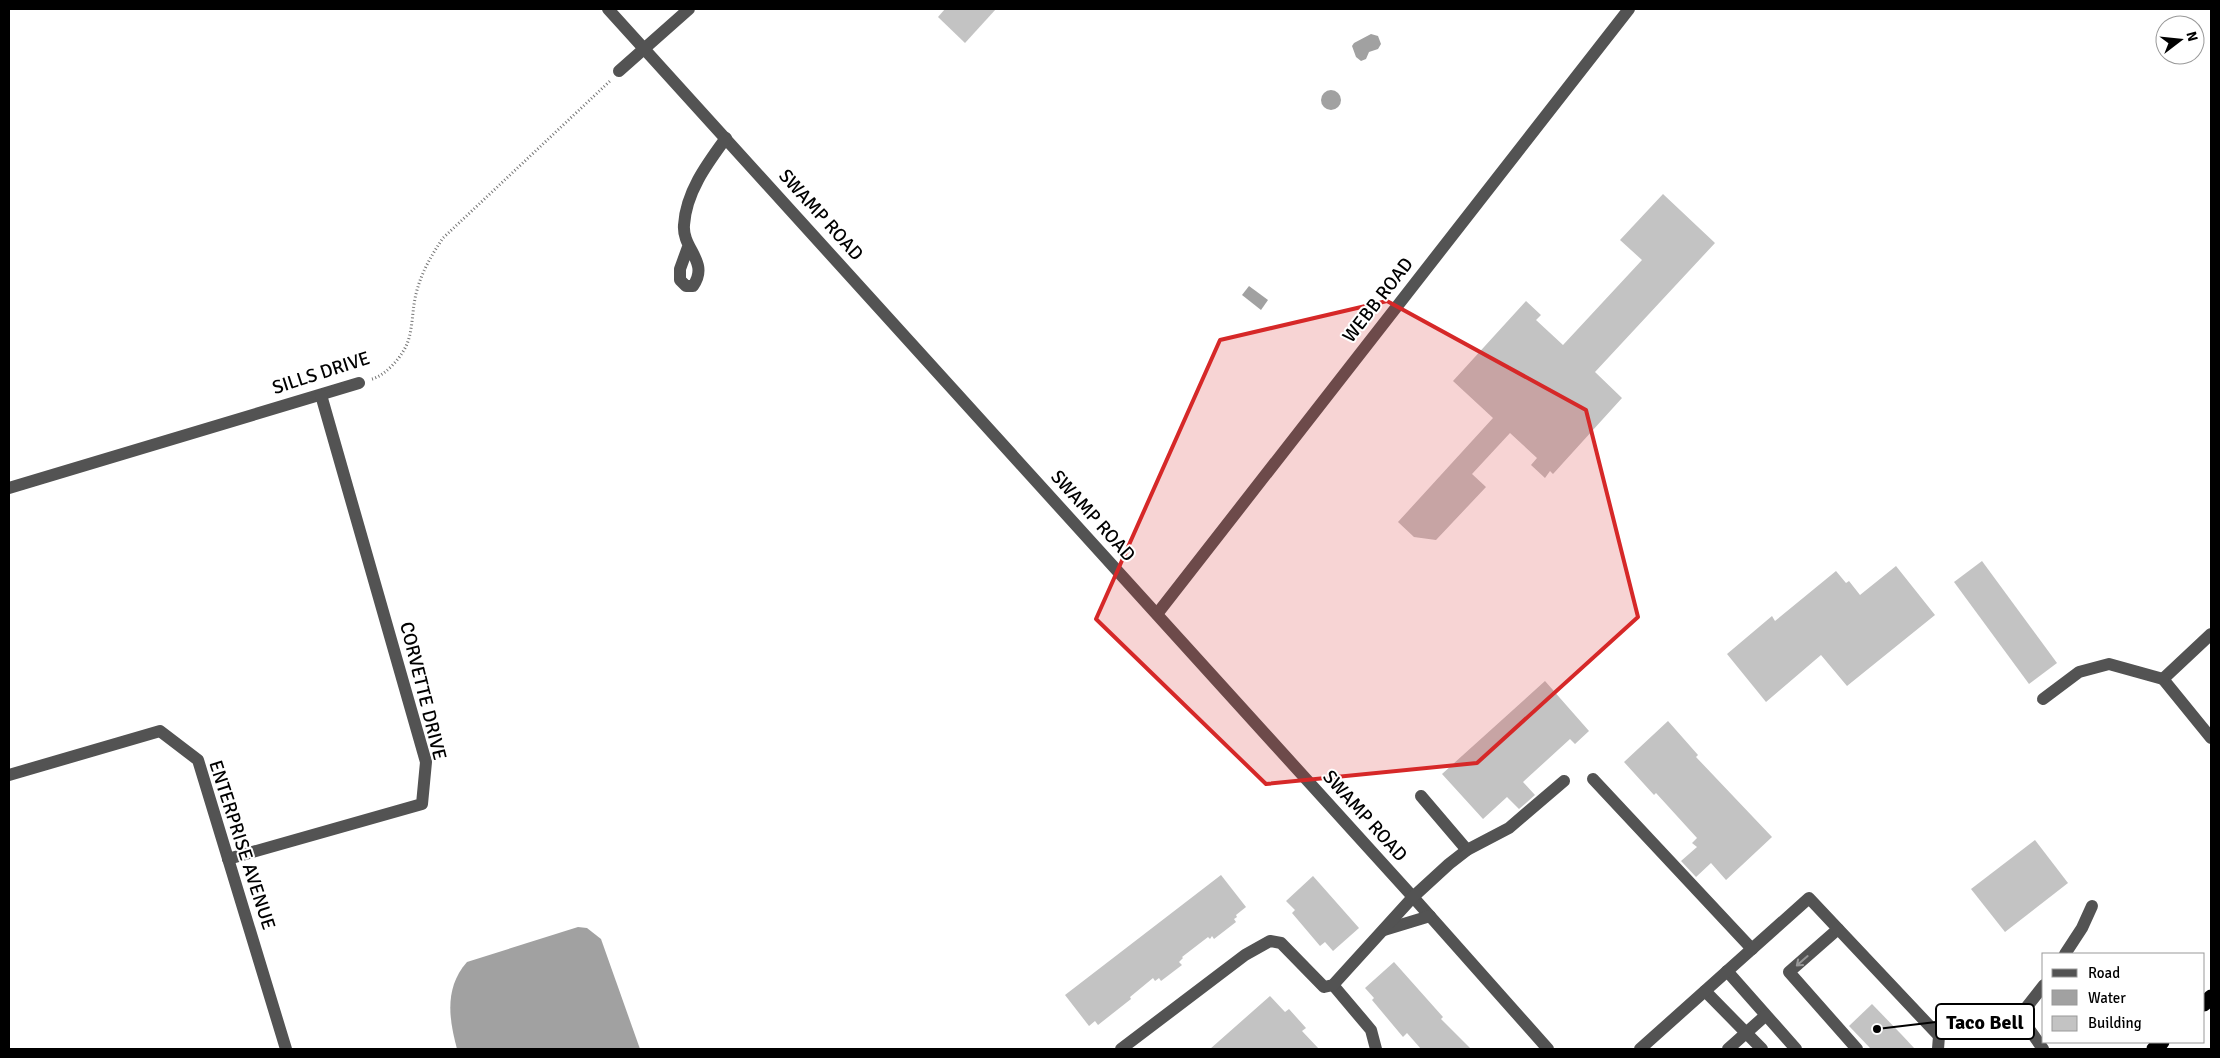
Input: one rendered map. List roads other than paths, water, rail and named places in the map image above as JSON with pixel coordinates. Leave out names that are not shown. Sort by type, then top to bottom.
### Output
[{"type":"street","name":"SWAMP ROAD","points":[[608,9],[1413,897],[1540,1047]]},
{"type":"street","points":[[619,72],[689,9]]},
{"type":"street","name":"WEBB ROAD","points":[[1157,614],[1629,9]]},
{"type":"street","points":[[688,247],[684,227],[691,195],[704,170],[726,138]]},
{"type":"street","name":"SILLS DRIVE","points":[[9,488],[358,383]]},
{"type":"street","name":"CORVETTE DRIVE","points":[[228,859],[422,804],[426,762],[321,395]]},
{"type":"street","points":[[2163,679],[2211,634]]},
{"type":"street","points":[[2043,699],[2079,672],[2109,664],[2163,679],[2211,738]]},
{"type":"street","name":"ENTERPRISE AVENUE","points":[[9,775],[160,731],[198,760],[286,1049]]},
{"type":"street","points":[[1592,779],[1752,949]]},
{"type":"street","points":[[1122,1049],[1245,955],[1270,941],[1282,943],[1324,987],[1333,985],[1413,897],[1448,864],[1466,850],[1509,828],[1564,780]]},
{"type":"street","points":[[1420,796],[1466,850]]},
{"type":"street","points":[[1646,1048],[1705,991],[1809,898],[1939,1036],[1938,1049]]},
{"type":"street","points":[[2066,953],[2082,928],[2092,906]]},
{"type":"street","points":[[1384,930],[1430,916]]},
{"type":"street","points":[[1838,929],[1789,972],[1857,1049]]},
{"type":"street","points":[[1727,971],[1796,1049]]},
{"type":"street","points":[[1333,985],[1371,1030],[1376,1049]]},
{"type":"street","points":[[2042,988],[2022,1013],[2027,1026],[2043,1049]]},
{"type":"street","points":[[1705,991],[1762,1049]]},
{"type":"street","points":[[1728,1049],[1766,1016]]},
{"type":"water","points":[[1371,34],[1378,36],[1381,44],[1378,49],[1369,52],[1366,59],[1361,61],[1356,57],[1352,46]]},
{"type":"water","points":[[1327,90],[1335,90],[1341,96],[1341,104],[1335,110],[1327,110],[1321,104],[1321,96]]},
{"type":"water","points":[[1249,286],[1268,300],[1261,310],[1242,295]]},
{"type":"water","points":[[578,927],[587,928],[601,939],[640,1049],[457,1049],[450,1004],[455,982],[467,962]]},
{"type":"place","name":"Taco Bell","points":[[1877,1029]]}]
